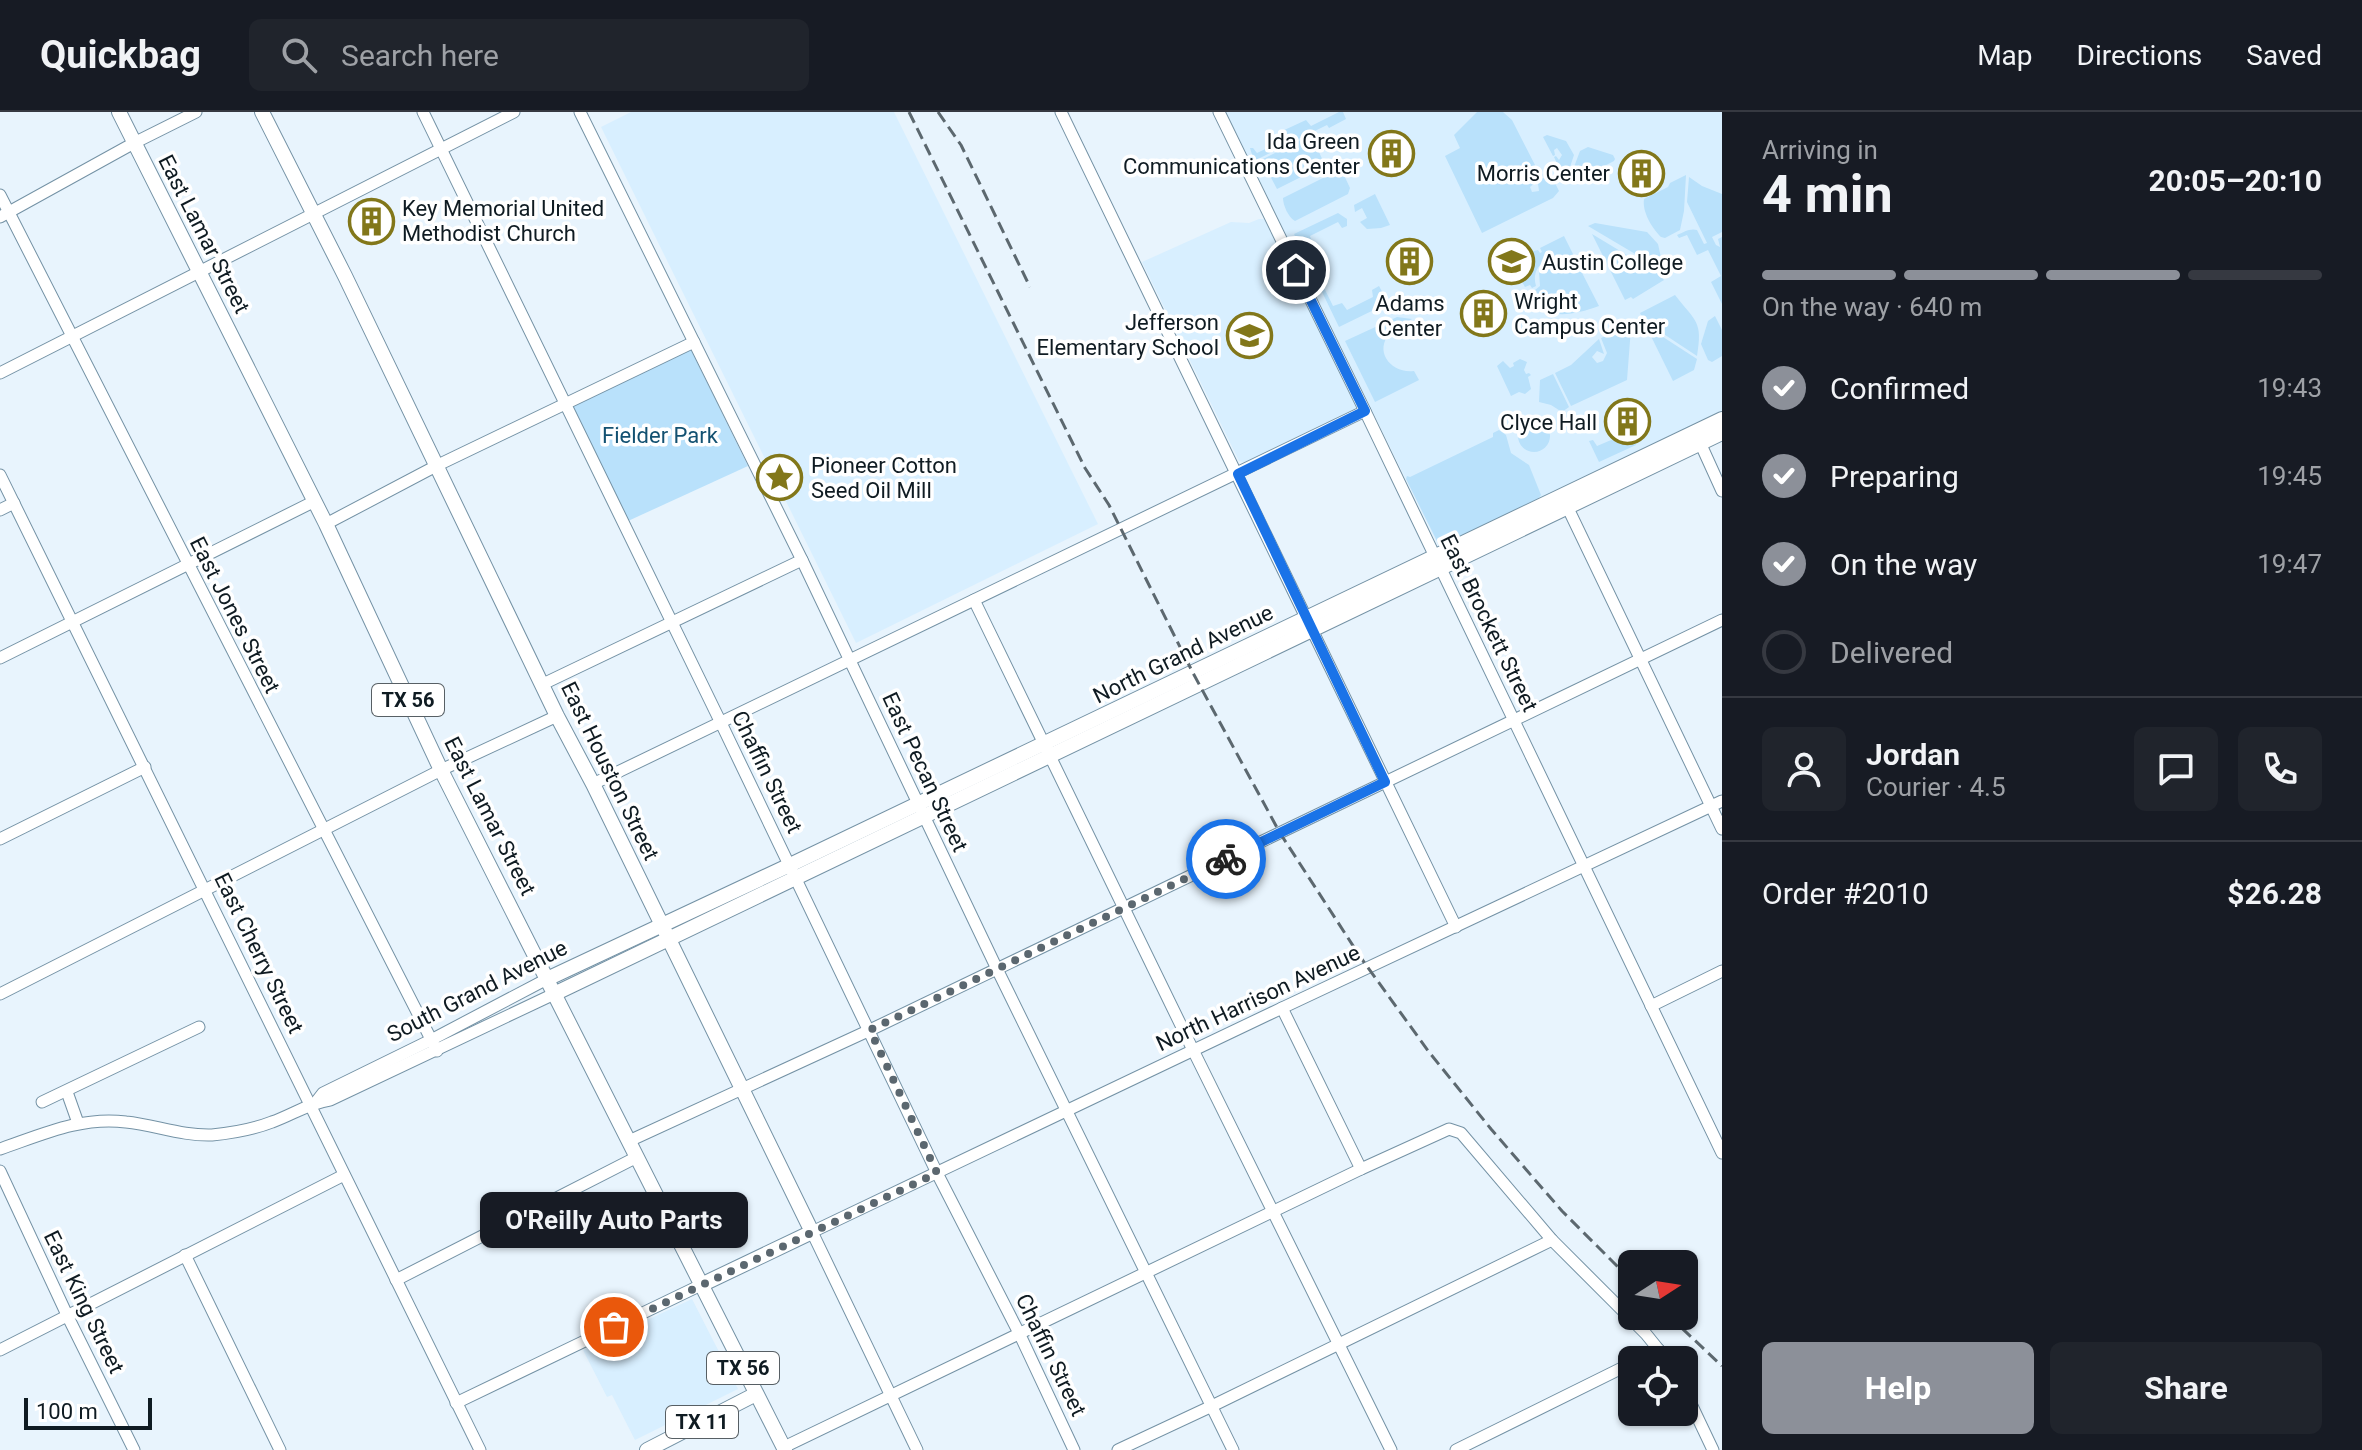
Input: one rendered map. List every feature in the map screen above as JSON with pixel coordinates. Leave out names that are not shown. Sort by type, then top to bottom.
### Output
[{"type":"main road","name":"East Lamar Street","points":[[119,112],[326,524],[441,770],[784,1448]]},
{"type":"main road","name":"East Houston Street","points":[[262,112],[314,212],[557,716],[812,1232]]},
{"type":"main road","name":"North Grand Avenue","points":[[665,933],[1698,438],[1722,419]]},
{"type":"main road","name":"North Grand Avenue","points":[[1698,438],[1722,433]]},
{"type":"main road","name":"South Grand Avenue","points":[[547,979],[665,933]]},
{"type":"main road","name":"South Grand Avenue","points":[[554,994],[665,933]]},
{"type":"main road","points":[[701,1285],[812,1232]]},
{"type":"main road","points":[[719,1321],[715,1301],[717,1290],[732,1270]]},
{"type":"main road","name":"TX 11","points":[[647,1450],[756,1394]]},
{"type":"street","points":[[4,215],[196,112]]},
{"type":"street","name":"Chaffin Street","points":[[423,112],[1074,1450]]},
{"type":"street","points":[[0,373],[514,112]]},
{"type":"street","name":"East Pecan Street","points":[[580,112],[802,560],[997,969],[1233,1450]]},
{"type":"street","points":[[1061,112],[1456,927]]},
{"type":"street","name":"East Brockett Street","points":[[1219,112],[1720,1144]]},
{"type":"street","name":"East Jones Street","points":[[0,195],[4,215],[73,336],[434,1046]]},
{"type":"street","points":[[326,524],[438,465],[694,342]]},
{"type":"street","points":[[593,784],[1365,411]]},
{"type":"street","points":[[1698,438],[1722,491]]},
{"type":"street","name":"East Cherry Street","points":[[0,475],[313,1103],[344,1175],[480,1450]]},
{"type":"street","points":[[1565,501],[1640,659],[1716,804],[1722,829]]},
{"type":"street","points":[[0,658],[313,502]]},
{"type":"street","points":[[0,510],[14,503]]},
{"type":"street","points":[[543,684],[802,560]]},
{"type":"street","points":[[974,600],[1391,1450]]},
{"type":"street","points":[[629,1141],[870,1030],[1722,620]]},
{"type":"street","points":[[0,994],[441,770],[557,716]]},
{"type":"street","points":[[0,839],[145,767]]},
{"type":"street","name":"North Harrison Avenue","points":[[812,1232],[1716,804]]},
{"type":"street","points":[[1651,1006],[1722,971]]},
{"type":"street","name":"South Grand Avenue","points":[[434,1046],[547,979]]},
{"type":"street","points":[[521,992],[528,1007]]},
{"type":"street","name":"South Grand Avenue","points":[[0,1149],[78,1123],[107,1120],[187,1134],[241,1131],[271,1122],[313,1103],[323,1093],[554,994]]},
{"type":"street","points":[[1282,1008],[1361,1169]]},
{"type":"street","points":[[42,1102],[199,1027]]},
{"type":"street","points":[[67,1092],[78,1123]]},
{"type":"street","points":[[784,1448],[1443,1130],[1454,1129],[1461,1133],[1552,1240],[1656,1346]]},
{"type":"street","points":[[396,1280],[637,1157]]},
{"type":"street","name":"East King Street","points":[[0,1171],[134,1450]]},
{"type":"street","points":[[0,1350],[344,1175]]},
{"type":"street","name":"East Houston Street","points":[[812,1232],[917,1450]]},
{"type":"street","points":[[1118,1450],[1552,1240]]},
{"type":"street","points":[[185,1255],[280,1450]]},
{"type":"street","points":[[456,1403],[701,1285]]},
{"type":"street","points":[[1456,1450],[1618,1370]]},
{"type":"street","points":[[1698,1418],[1713,1450]]},
{"type":"shaded area","points":[[631,112],[894,112],[1098,524],[856,643],[601,127]]},
{"type":"shaded area","name":"Austin College","points":[[1226,112],[1722,112],[1722,412],[1439,547]]},
{"type":"shaded area","name":"Jefferson Elementary School","points":[[1264,219],[1358,408],[1247,463],[1239,461],[1142,262],[1231,222],[1249,223]]},
{"type":"shaded area","points":[[692,1299],[738,1389],[635,1440],[612,1395],[607,1397],[583,1350]]},
{"type":"green space","points":[[1343,112],[1346,119],[1329,128],[1327,125],[1254,161],[1250,148],[1257,153],[1282,141],[1280,132],[1306,120],[1311,126]]},
{"type":"green space","points":[[1477,112],[1503,112],[1512,120],[1535,165],[1535,183],[1530,187],[1532,192],[1539,191],[1541,178],[1553,179],[1559,191],[1553,198],[1482,233],[1445,156],[1460,148],[1454,135]]},
{"type":"green space","points":[[1311,135],[1325,165],[1277,189],[1268,172],[1261,175],[1255,163]]},
{"type":"green space","points":[[1547,135],[1566,141],[1574,155],[1570,167],[1576,181],[1567,185],[1554,157],[1559,160],[1562,155],[1557,148],[1553,156],[1543,137]]},
{"type":"green space","points":[[1588,147],[1613,155],[1615,159],[1579,179],[1574,167],[1580,151]]},
{"type":"green space","points":[[1337,171],[1343,173],[1350,188],[1348,194],[1295,221],[1292,219],[1283,198]]},
{"type":"green space","points":[[1686,175],[1680,230],[1661,237],[1648,220],[1644,199]]},
{"type":"green space","points":[[1689,177],[1722,194],[1722,232],[1712,237],[1720,247],[1718,239],[1722,237],[1722,304],[1711,282],[1721,276],[1708,250],[1697,255],[1687,235],[1679,238],[1677,235],[1697,230],[1704,244],[1707,243],[1687,202]]},
{"type":"green space","points":[[1375,194],[1390,225],[1367,229],[1360,222],[1367,218],[1362,208],[1355,212],[1354,205]]},
{"type":"green space","points":[[1338,213],[1347,219],[1347,226],[1342,228],[1338,222],[1310,236],[1313,244],[1305,249],[1333,306],[1342,303],[1347,310],[1373,297],[1372,290],[1379,286],[1386,299],[1384,305],[1339,327],[1294,234]]},
{"type":"green space","points":[[1595,223],[1647,232],[1658,244],[1664,271],[1588,226]]},
{"type":"green space","points":[[1592,234],[1664,280],[1633,299],[1625,300]]},
{"type":"green space","points":[[1564,236],[1578,264],[1569,269],[1559,260],[1546,260],[1544,257],[1536,272],[1536,286],[1525,287],[1519,277],[1525,253],[1538,250],[1540,253],[1540,248]]},
{"type":"green space","points":[[1551,263],[1561,265],[1567,273],[1579,267],[1599,306],[1581,312],[1556,314],[1531,305],[1529,295],[1540,286],[1539,272]]},
{"type":"green space","points":[[1675,295],[1696,322],[1699,336],[1697,356],[1644,321],[1640,313]]},
{"type":"green space","points":[[1715,316],[1722,330],[1722,356],[1712,362],[1701,344],[1708,321]]},
{"type":"green space","points":[[1397,317],[1412,319],[1390,333],[1383,347],[1384,354],[1399,369],[1414,371],[1419,380],[1375,402],[1345,341]]},
{"type":"green space","points":[[1623,320],[1628,329],[1631,328],[1627,380],[1571,406],[1555,373],[1571,365],[1599,339],[1604,354],[1597,351],[1592,357],[1597,363],[1603,361],[1607,353],[1601,338],[1615,332],[1612,325]]},
{"type":"green space","points":[[1646,326],[1697,359],[1694,370],[1673,381]]},
{"type":"green space","name":"Fielder Park","points":[[690,348],[748,466],[628,521],[572,405]]},
{"type":"green space","points":[[1520,359],[1527,362],[1524,370],[1531,375],[1528,377],[1531,389],[1525,394],[1519,392],[1511,396],[1497,366],[1503,361],[1510,368]]},
{"type":"green space","points":[[1553,374],[1569,407],[1562,412],[1539,402],[1540,380]]},
{"type":"green space","points":[[1534,420],[1545,425],[1550,436],[1545,447],[1534,452],[1523,447],[1518,436],[1523,425]]},
{"type":"green space","points":[[1499,430],[1506,435],[1511,453],[1529,465],[1541,495],[1444,544],[1438,543],[1407,476],[1493,437],[1493,433]]},
{"type":"green space","points":[[1630,432],[1636,445],[1599,462],[1589,441],[1593,440],[1597,446]]},
{"type":"railway","points":[[909,112],[1085,468],[1109,505],[1193,673],[1280,833],[1361,958],[1429,1052],[1562,1211],[1618,1267]]},
{"type":"railway","points":[[938,112],[961,145],[1030,287]]},
{"type":"railway","points":[[1684,1330],[1722,1366]]},
{"type":"way so far","points":[[614,1327],[937,1173],[870,1030],[1226,859]]},
{"type":"place","name":"Ida Green Communications Center","points":[[1391,154]]},
{"type":"place","name":"Morris Center","points":[[1641,173]]},
{"type":"place","name":"Key Memorial United Methodist Church","points":[[371,221]]},
{"type":"place","name":"Adams Center","points":[[1410,262]]},
{"type":"place","name":"Austin College","points":[[1511,262]]},
{"type":"place","name":"Wright Campus Center","points":[[1483,314]]},
{"type":"place","name":"Jefferson Elementary School","points":[[1250,335]]},
{"type":"place","name":"Clyce Hall","points":[[1628,422]]},
{"type":"place","name":"Pioneer Cotton Seed Oil Mill","points":[[780,478]]},
{"type":"place","name":"O'Reilly Auto Parts","points":[[614,1327]]},
{"type":"route","points":[[1226,859],[1385,782],[1238,474],[1365,411],[1296,270]]}]
